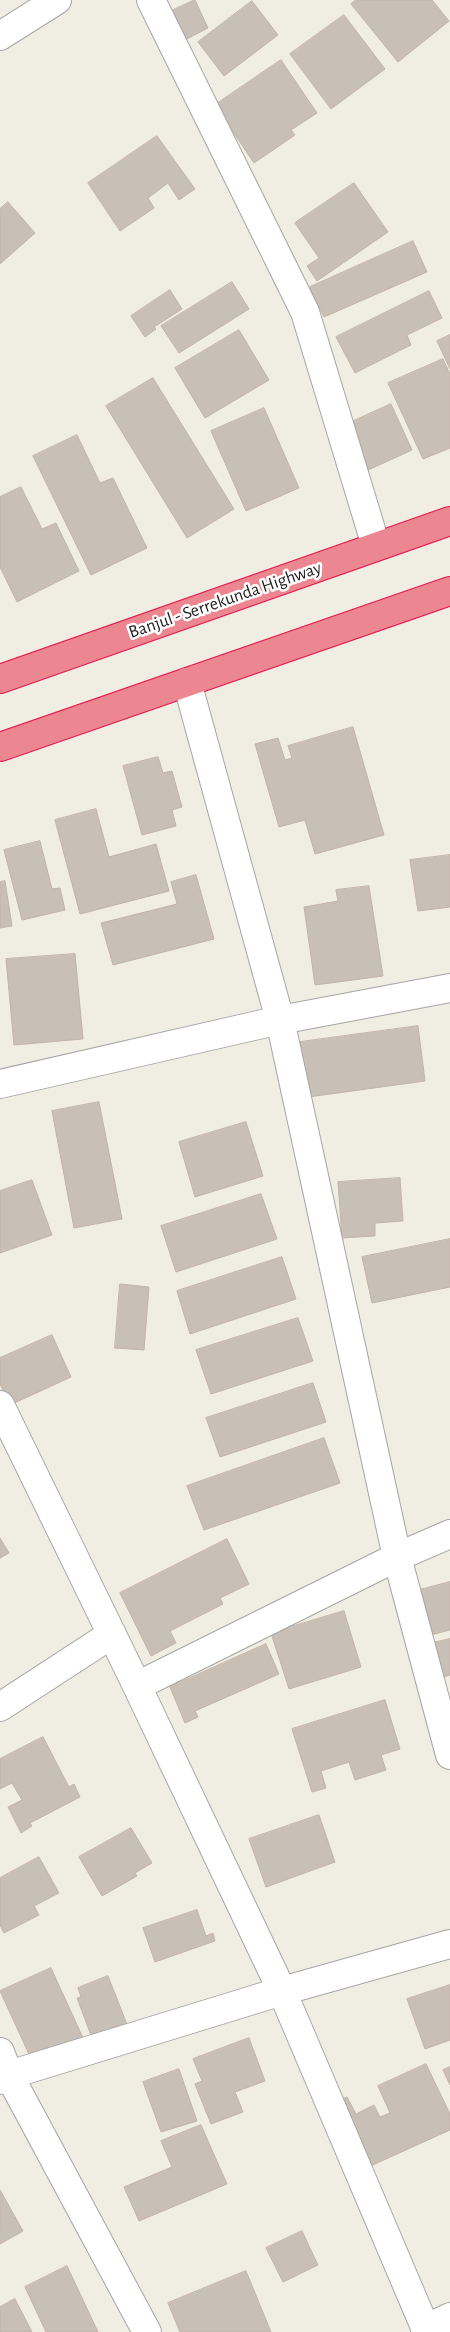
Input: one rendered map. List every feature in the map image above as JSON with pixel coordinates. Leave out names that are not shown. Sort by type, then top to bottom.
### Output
[{"type":"highway","name":"Banjul - Serrekunda Highway","points":[[0,679],[450,521]]},
{"type":"highway","points":[[0,747],[450,591]]},
{"type":"street","points":[[0,36],[57,0]]},
{"type":"street","points":[[151,0],[305,312],[376,546]]},
{"type":"street","points":[[186,682],[280,1020],[397,1557],[450,1755]]},
{"type":"street","points":[[0,1084],[280,1020],[450,988]]},
{"type":"street","points":[[0,1405],[138,1686],[282,1991],[426,2330],[450,2317]]},
{"type":"street","points":[[138,1686],[397,1557],[450,1534]]},
{"type":"street","points":[[0,1707],[112,1634]]},
{"type":"street","points":[[147,2332],[3,2069],[450,1944]]},
{"type":"building","points":[[195,0],[208,28],[183,41],[169,12]]},
{"type":"building","points":[[356,0],[432,0],[449,21],[398,62],[351,4]]},
{"type":"building","points":[[252,1],[278,35],[224,76],[198,42]]},
{"type":"building","points":[[344,15],[385,69],[331,109],[290,54]]},
{"type":"building","points":[[281,60],[317,113],[291,130],[295,135],[254,163],[215,105]]},
{"type":"building","points":[[157,136],[195,189],[179,200],[168,183],[148,198],[154,208],[120,231],[88,183]]},
{"type":"building","points":[[354,183],[388,232],[317,281],[307,266],[319,258],[295,223]]},
{"type":"building","points":[[8,202],[35,233],[0,264],[0,209]]},
{"type":"building","points":[[413,241],[427,272],[324,317],[310,287]]},
{"type":"building","points":[[232,282],[249,309],[179,353],[161,326]]},
{"type":"building","points":[[170,290],[182,309],[154,327],[156,329],[145,337],[131,316]]},
{"type":"building","points":[[429,291],[442,318],[407,335],[411,345],[355,373],[336,337]]},
{"type":"building","points":[[239,330],[269,380],[205,418],[175,368]]},
{"type":"building","points":[[450,335],[450,369],[437,341]]},
{"type":"building","points":[[443,359],[450,374],[450,448],[423,459],[388,383]]},
{"type":"building","points":[[153,378],[234,509],[187,538],[106,406]]},
{"type":"building","points":[[391,404],[412,450],[366,471],[345,425]]},
{"type":"building","points":[[264,408],[299,488],[246,511],[211,431]]},
{"type":"building","points":[[77,435],[100,483],[113,478],[147,548],[91,575],[33,456]]},
{"type":"building","points":[[21,487],[42,529],[56,523],[79,571],[17,602],[0,567],[0,497]]},
{"type":"building","points":[[353,727],[384,835],[315,854],[305,820],[279,827],[255,744],[278,738],[285,760],[292,758],[288,746]]},
{"type":"building","points":[[158,757],[163,773],[172,771],[182,807],[172,810],[176,826],[142,835],[123,766]]},
{"type":"building","points":[[96,809],[109,857],[156,844],[169,891],[80,914],[55,820]]},
{"type":"building","points":[[40,841],[52,889],[60,888],[65,910],[22,920],[4,850]]},
{"type":"building","points":[[450,855],[450,907],[418,911],[410,860]]},
{"type":"building","points":[[196,875],[214,939],[113,965],[101,923],[177,904],[171,882]]},
{"type":"building","points":[[5,881],[12,926],[0,928],[0,882]]},
{"type":"building","points":[[369,886],[383,976],[315,985],[304,907],[338,901],[336,890]]},
{"type":"building","points":[[75,954],[83,1039],[14,1045],[6,959]]},
{"type":"building","points":[[418,1026],[425,1081],[301,1098],[293,1043]]},
{"type":"building","points":[[99,1102],[122,1219],[74,1228],[52,1111]]},
{"type":"building","points":[[246,1122],[263,1176],[195,1197],[179,1142]]},
{"type":"building","points":[[400,1178],[403,1221],[375,1223],[375,1236],[342,1238],[338,1182]]},
{"type":"building","points":[[32,1180],[52,1235],[0,1253],[0,1191]]},
{"type":"building","points":[[261,1194],[277,1239],[176,1272],[161,1226]]},
{"type":"building","points":[[450,1239],[450,1287],[372,1303],[362,1257]]},
{"type":"building","points":[[282,1257],[296,1299],[190,1334],[177,1291]]},
{"type":"building","points":[[120,1284],[149,1287],[144,1350],[115,1348]]},
{"type":"building","points":[[298,1318],[313,1361],[211,1394],[196,1350]]},
{"type":"building","points":[[52,1335],[71,1377],[10,1405],[0,1384],[0,1358]]},
{"type":"building","points":[[313,1383],[326,1422],[220,1457],[206,1418]]},
{"type":"building","points":[[324,1438],[340,1483],[204,1530],[187,1486]]},
{"type":"building","points":[[0,1538],[9,1553],[0,1558]]},
{"type":"building","points":[[227,1539],[249,1584],[220,1598],[223,1604],[170,1631],[176,1643],[151,1656],[120,1593]]},
{"type":"building","points":[[450,1582],[450,1630],[423,1637],[412,1592]]},
{"type":"building","points":[[344,1611],[361,1667],[289,1689],[271,1633]]},
{"type":"building","points":[[450,1639],[450,1675],[440,1678],[432,1643]]},
{"type":"building","points":[[266,1644],[279,1674],[195,1711],[198,1717],[185,1723],[170,1687]]},
{"type":"building","points":[[385,1700],[400,1749],[381,1755],[386,1770],[355,1780],[349,1762],[321,1771],[326,1788],[312,1792],[292,1729]]},
{"type":"building","points":[[43,1737],[69,1787],[74,1784],[80,1797],[30,1823],[32,1826],[21,1833],[8,1807],[22,1800],[12,1783],[0,1789],[0,1759]]},
{"type":"building","points":[[319,1815],[335,1862],[266,1887],[249,1839]]},
{"type":"building","points":[[131,1828],[152,1863],[135,1873],[137,1876],[102,1896],[79,1857]]},
{"type":"building","points":[[39,1857],[59,1893],[34,1906],[39,1915],[4,1933],[0,1925],[0,1878]]},
{"type":"building","points":[[197,1910],[206,1936],[213,1933],[215,1941],[155,1962],[143,1928]]},
{"type":"building","points":[[51,1968],[84,2040],[33,2063],[0,1991]]},
{"type":"building","points":[[108,1976],[130,2032],[95,2046],[77,1998],[81,1997],[78,1988]]},
{"type":"building","points":[[450,1985],[450,2040],[425,2049],[407,1999]]},
{"type":"building","points":[[249,2038],[265,2081],[235,2092],[243,2112],[211,2124],[195,2084],[202,2081],[193,2059]]},
{"type":"building","points":[[426,2064],[450,2114],[450,2130],[366,2168],[335,2102],[347,2097],[356,2114],[374,2105],[380,2117],[390,2113],[378,2086]]},
{"type":"building","points":[[450,2067],[450,2085],[443,2070]]},
{"type":"building","points":[[179,2069],[197,2121],[161,2132],[143,2082]]},
{"type":"building","points":[[201,2125],[227,2184],[139,2221],[124,2187],[172,2167],[161,2141]]},
{"type":"building","points":[[0,2190],[23,2231],[0,2244]]},
{"type":"building","points":[[302,2231],[318,2265],[283,2282],[266,2248]]},
{"type":"building","points":[[67,2266],[98,2332],[46,2332],[25,2287]]},
{"type":"building","points":[[246,2271],[271,2332],[180,2332],[168,2303]]},
{"type":"building","points":[[15,2299],[32,2332],[0,2332],[0,2307]]}]
